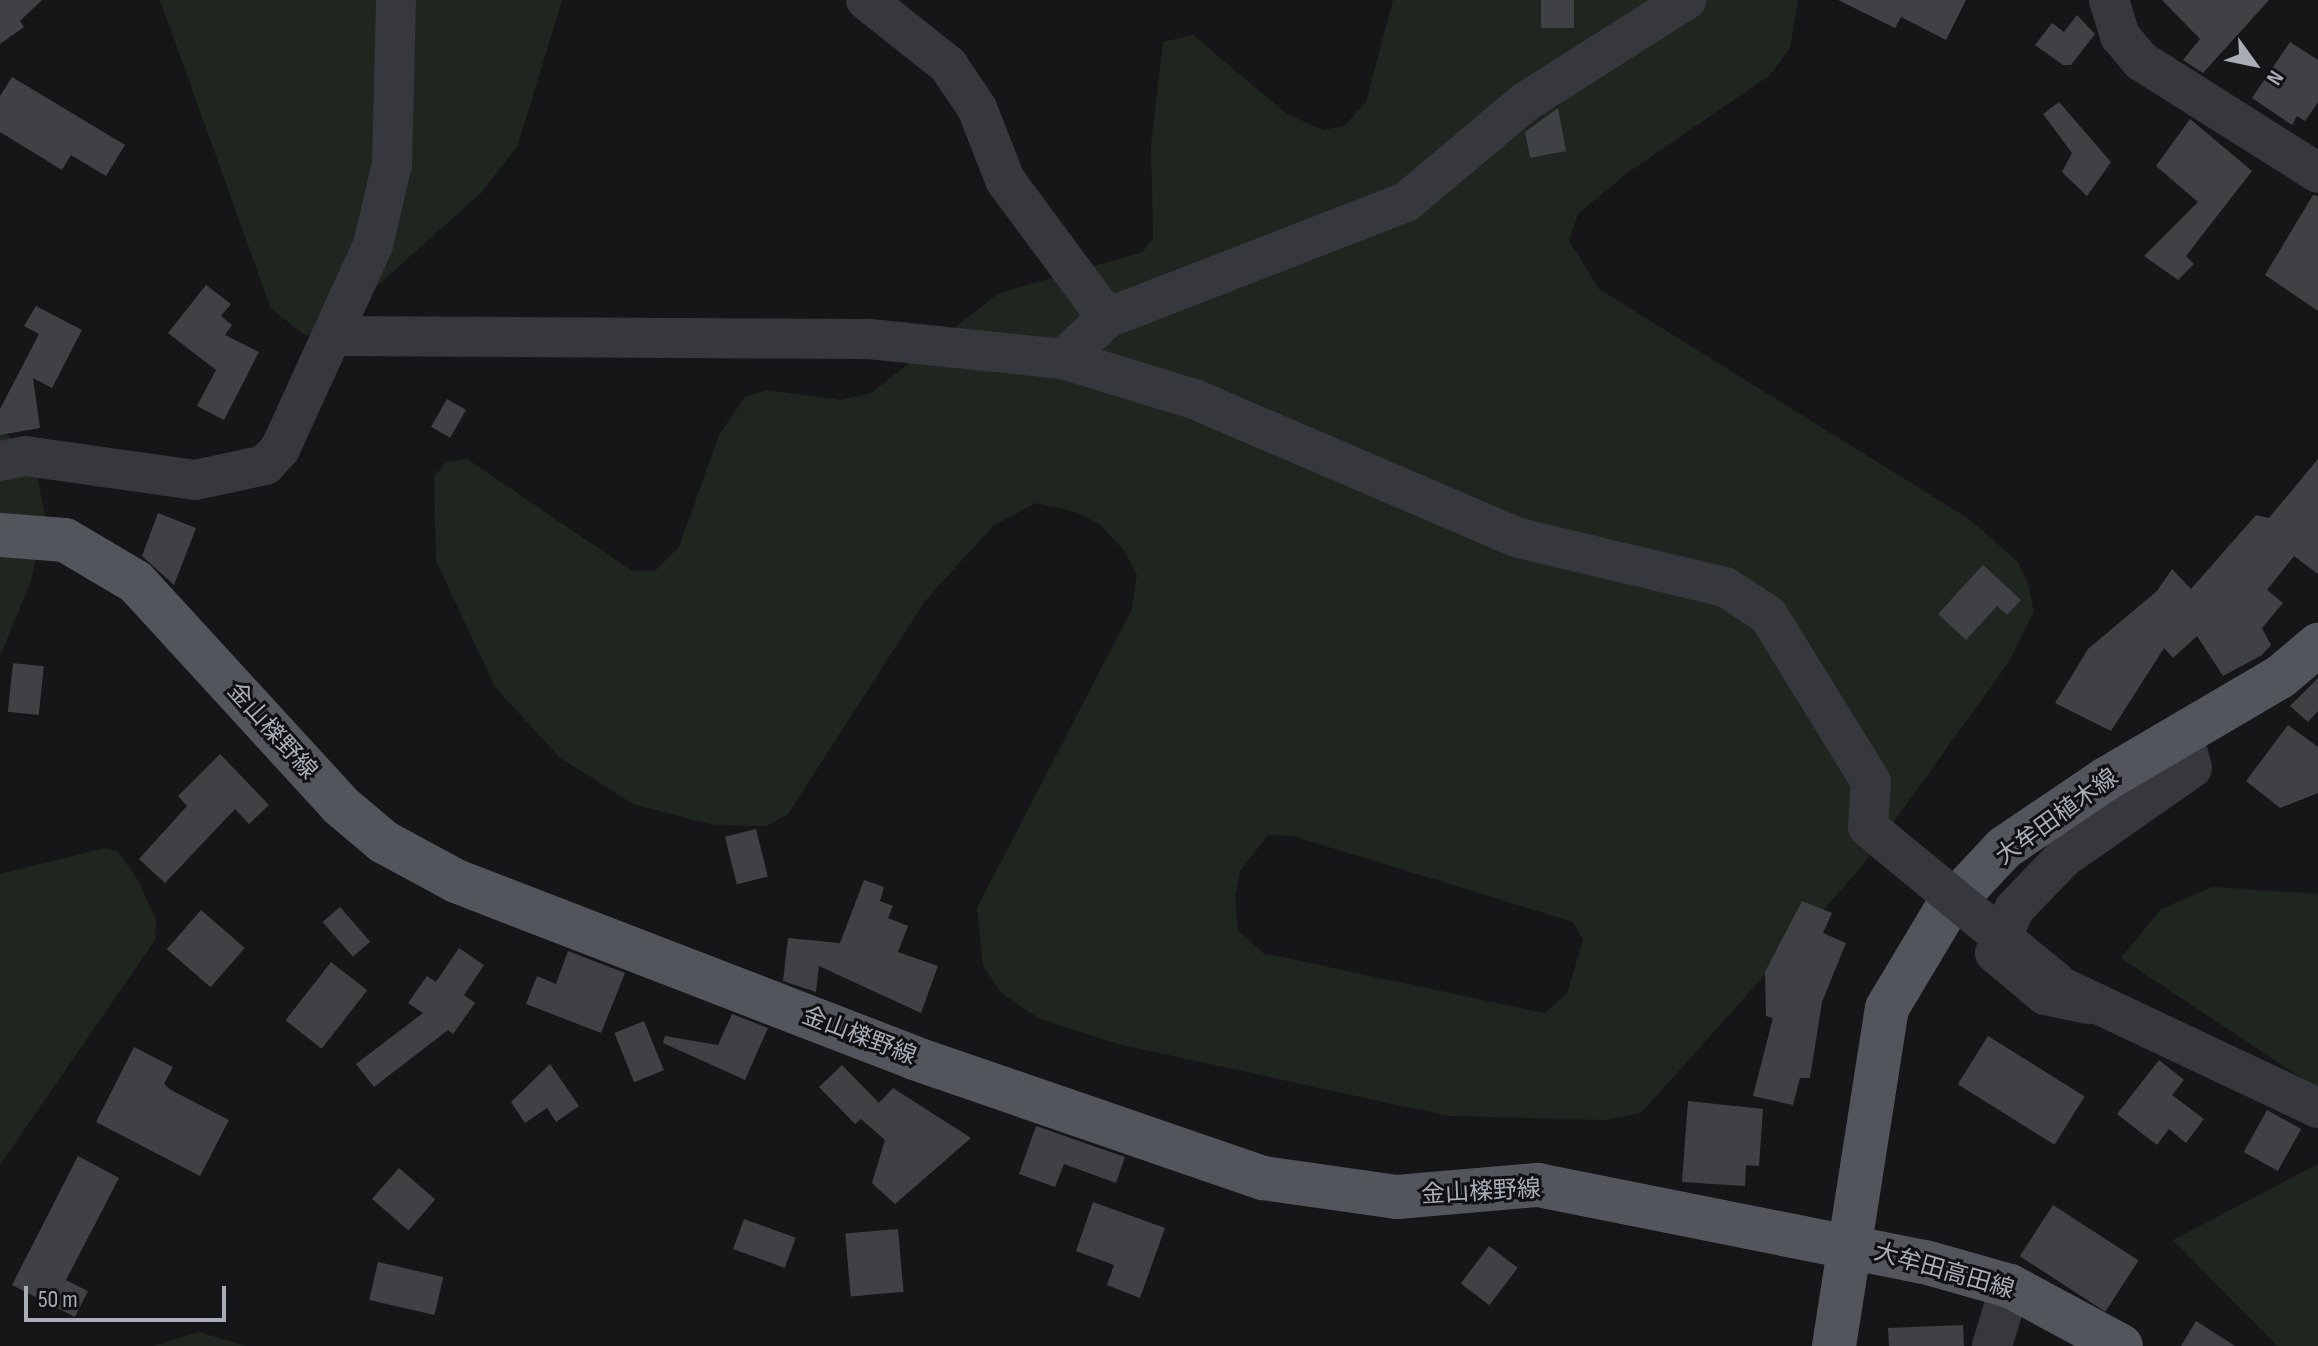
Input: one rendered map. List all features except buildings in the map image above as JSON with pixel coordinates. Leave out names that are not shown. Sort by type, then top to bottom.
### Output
[{"type":"main road","name":"金山檪野線","points":[[0,535],[65,540],[136,582],[340,805],[384,842],[456,881],[914,1058],[1263,1178],[1397,1197],[1538,1185],[1849,1245]]},
{"type":"main road","name":"大牟田植木線","points":[[1834,1346],[1887,1008],[1945,911],[2004,848],[2183,734],[2280,677],[2318,645]]},
{"type":"main road","name":"大牟田高田線","points":[[1849,1245],[2010,1286],[2121,1346]]},
{"type":"street","points":[[0,461],[25,456],[195,480],[265,465],[280,449],[335,336],[373,245],[392,164],[396,0]]},
{"type":"street","points":[[866,0],[948,65],[977,108],[1005,180],[1107,318]]},
{"type":"street","points":[[1063,359],[1107,318],[1406,202],[1525,102],[1686,0]]},
{"type":"street","points":[[2109,0],[2120,36],[2141,61],[2318,173]]},
{"type":"street","points":[[335,336],[869,339],[1063,359],[1315,445],[1519,538],[1725,587],[1768,615],[1871,782],[1868,827],[2056,982],[2088,1004],[2318,1108]]},
{"type":"street","points":[[2088,1004],[2045,995],[1995,953],[2014,909],[2063,858],[2192,768],[2183,734]]},
{"type":"street","points":[[1992,1346],[2010,1286]]},
{"type":"shaded area","points":[[160,0],[562,0],[518,145],[481,193],[327,331],[305,335],[271,309]]},
{"type":"shaded area","points":[[1393,0],[1798,0],[1790,48],[1770,75],[1626,174],[1578,214],[1569,241],[1599,289],[1969,519],[2018,562],[2028,584],[2034,612],[2008,663],[1859,870],[1641,1113],[1606,1120],[1448,1116],[1118,1044],[1040,1019],[1002,994],[983,966],[977,908],[1132,609],[1137,575],[1125,552],[1101,525],[1076,512],[1036,503],[994,525],[925,601],[788,814],[767,826],[713,825],[633,804],[559,757],[495,687],[436,561],[434,477],[445,463],[467,459],[632,571],[655,571],[679,547],[719,435],[745,397],[767,390],[841,400],[871,393],[999,293],[1143,252],[1153,238],[1151,144],[1163,42],[1193,35],[1287,114],[1323,130],[1344,126],[1366,102]],"holes":[[[1268,835],[1293,836],[1573,922],[1583,940],[1567,994],[1544,1013],[1263,953],[1238,930],[1235,898],[1240,871]]]},
{"type":"shaded area","points":[[0,424],[38,479],[45,516],[31,581],[0,656]]},
{"type":"shaded area","points":[[105,848],[117,851],[138,880],[156,920],[155,940],[0,1165],[0,874]]},
{"type":"shaded area","points":[[2213,887],[2318,894],[2318,1089],[2121,958],[2161,909]]},
{"type":"shaded area","points":[[2318,1164],[2318,1346],[2277,1346],[2173,1240]]},
{"type":"shaded area","points":[[199,1332],[246,1346],[153,1346]]}]
